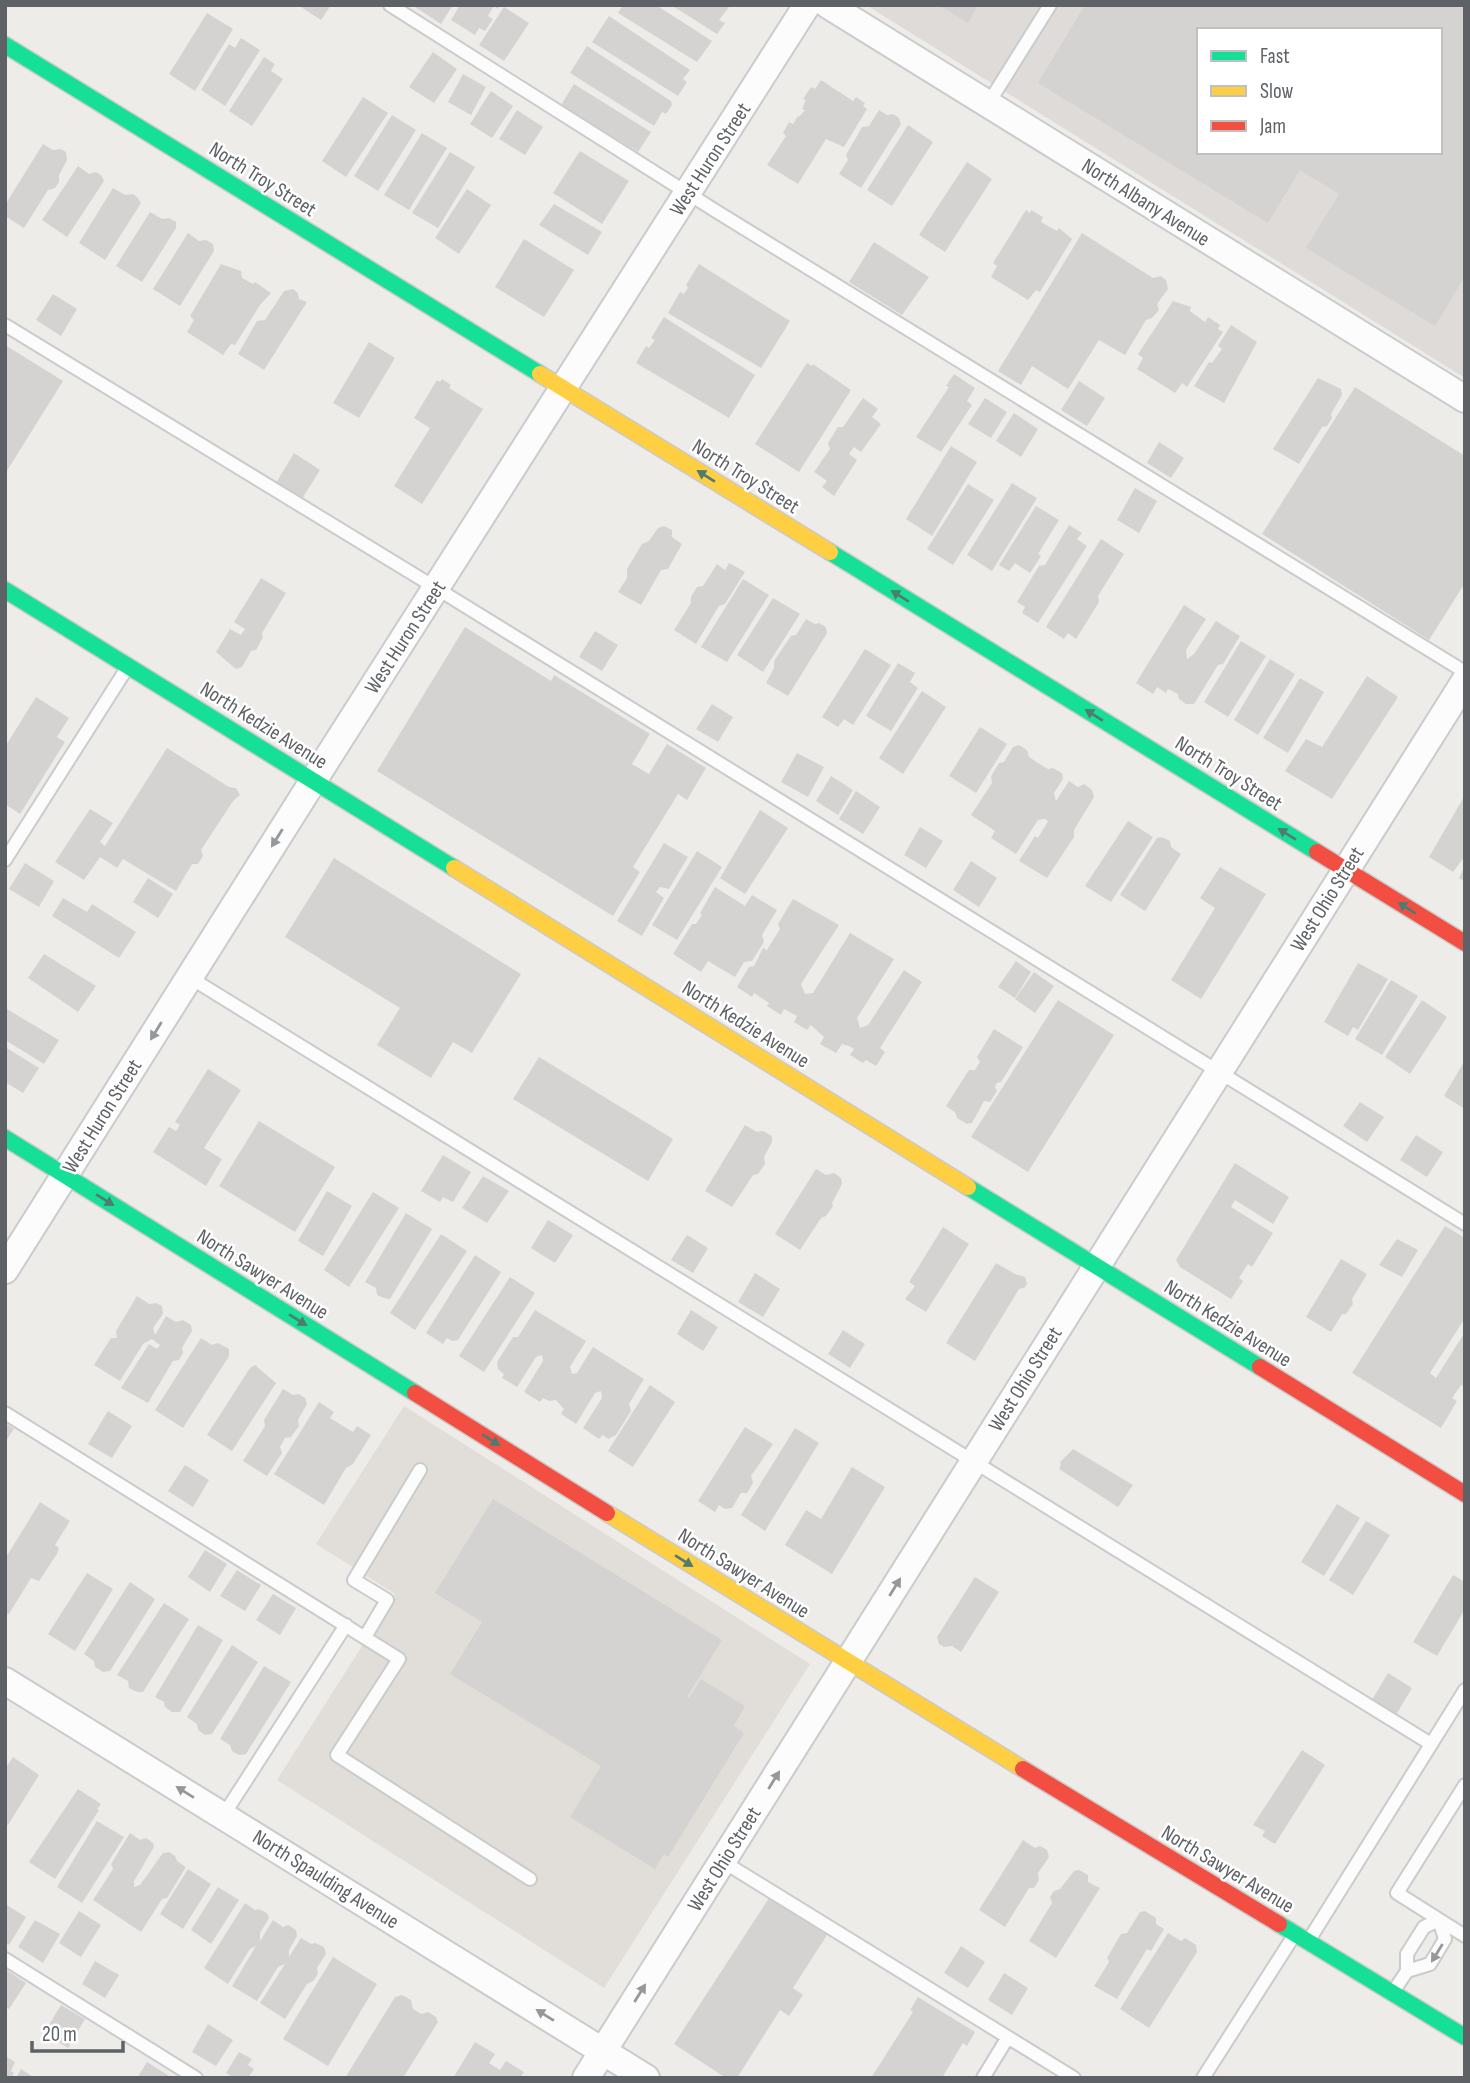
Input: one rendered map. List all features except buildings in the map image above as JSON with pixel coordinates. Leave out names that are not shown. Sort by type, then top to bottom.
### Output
[{"type":"street","name":"West Huron Street","points":[[5,1270],[313,780],[807,5]]},
{"type":"street","name":"North Albany Avenue","points":[[828,5],[1465,399]]},
{"type":"street","name":"North Troy Street","points":[[5,45],[1465,943]]},
{"type":"street","name":"North Kedzie Avenue","points":[[5,590],[1465,1494]]},
{"type":"street","name":"West Ohio Street","points":[[586,2078],[1465,681]]},
{"type":"street","name":"North Sawyer Avenue","points":[[5,1138],[848,1662],[1465,2037]]},
{"type":"street","name":"North Spaulding Avenue","points":[[5,1681],[646,2078]]},
{"type":"lane","points":[[390,5],[687,194],[1465,672]]},
{"type":"lane","points":[[988,104],[1050,5]]},
{"type":"lane","points":[[5,325],[1465,1224]]},
{"type":"lane","points":[[5,860],[128,666]]},
{"type":"lane","points":[[189,978],[1431,1744]]},
{"type":"lane","points":[[5,1413],[398,1659],[337,1755],[530,1879]]},
{"type":"lane","points":[[365,1637],[387,1600],[354,1580],[419,1470]]},
{"type":"lane","points":[[223,1816],[346,1625]]},
{"type":"lane","points":[[1203,2078],[1301,1938],[1465,1690]]},
{"type":"lane","points":[[1465,1785],[1397,1893],[1465,1936]]},
{"type":"lane","points":[[722,1861],[1074,2078]]},
{"type":"lane","points":[[1407,1971],[1430,1964],[1445,1940],[1439,1920]]},
{"type":"lane","points":[[1392,1993],[1407,1971],[1407,1954],[1424,1927],[1439,1920]]},
{"type":"lane","points":[[5,1959],[196,2078]]},
{"type":"lane","points":[[983,2078],[1008,2037]]},
{"type":"shaded area","points":[[866,5],[1465,5],[1465,378]]},
{"type":"shaded area","points":[[404,1406],[810,1664],[604,1988],[277,1780],[395,1594],[316,1544]]},
{"type":"traffic: fast","points":[[5,45],[540,374]]},
{"type":"traffic: fast","points":[[830,552],[1317,852]]},
{"type":"traffic: fast","points":[[5,590],[454,868]]},
{"type":"traffic: fast","points":[[5,1138],[415,1393]]},
{"type":"traffic: fast","points":[[968,1187],[1260,1367]]},
{"type":"traffic: fast","points":[[1279,1924],[1465,2037]]},
{"type":"traffic: slow","points":[[540,374],[830,552]]},
{"type":"traffic: slow","points":[[454,868],[968,1187]]},
{"type":"traffic: slow","points":[[607,1513],[1023,1769]]},
{"type":"traffic: jam","points":[[1317,852],[1465,943]]},
{"type":"traffic: jam","points":[[1260,1367],[1465,1494]]},
{"type":"traffic: jam","points":[[415,1393],[607,1513]]},
{"type":"traffic: jam","points":[[1023,1769],[1279,1924]]}]
